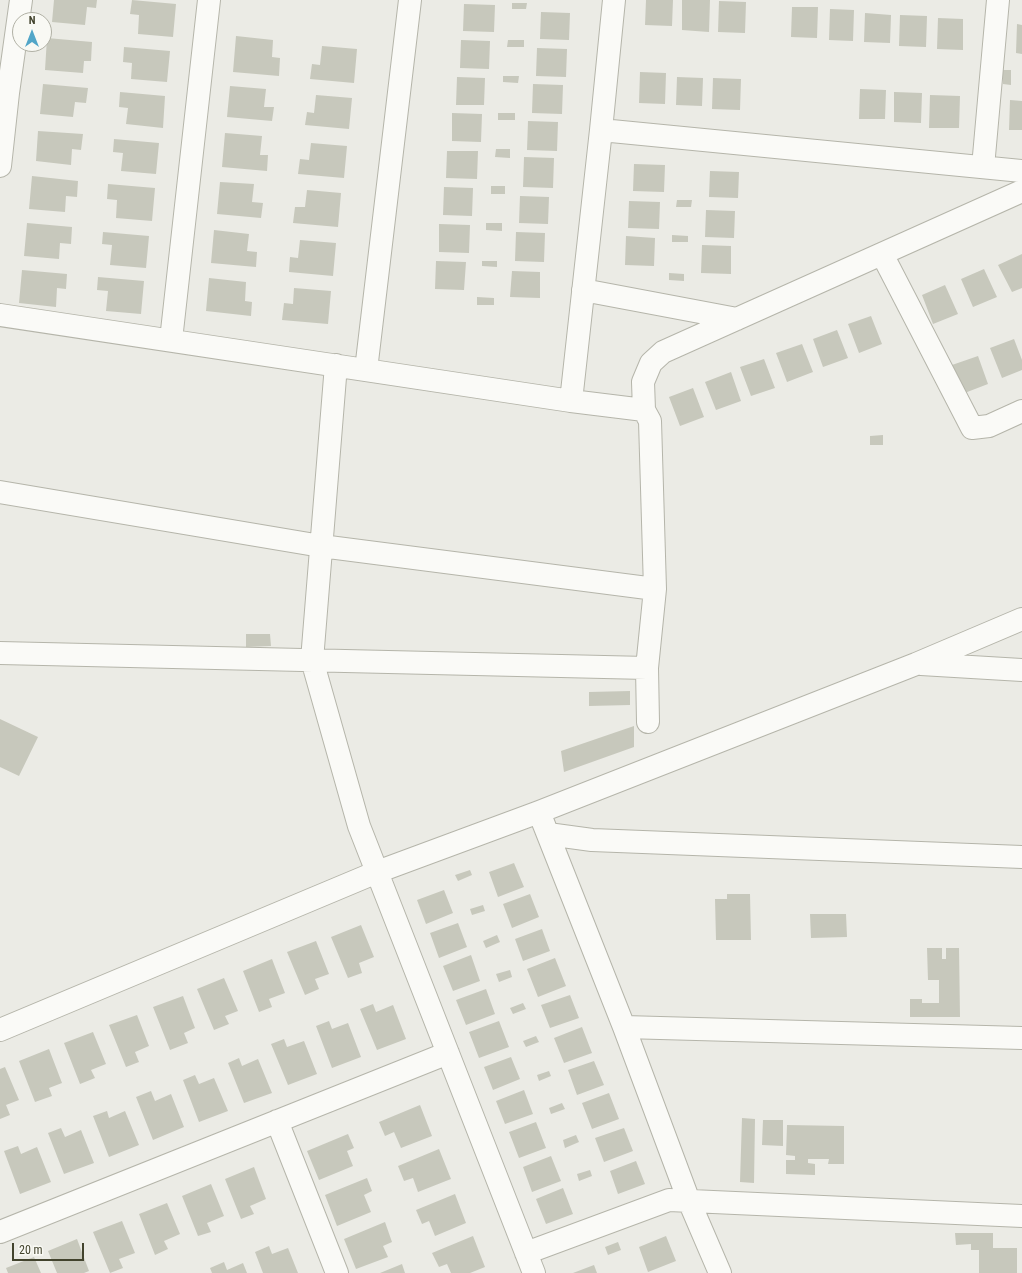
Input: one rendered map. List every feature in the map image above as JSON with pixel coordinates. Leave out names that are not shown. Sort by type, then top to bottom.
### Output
[{"type":"street","points":[[0,166],[4,92],[22,0]]},
{"type":"street","points":[[171,340],[209,0]]},
{"type":"street","points":[[366,370],[410,0]]},
{"type":"street","points":[[571,401],[614,0]]},
{"type":"street","points":[[983,167],[998,0]]},
{"type":"street","points":[[601,130],[1022,171]]},
{"type":"street","points":[[648,722],[647,668],[655,589],[650,420],[644,410],[643,382],[651,363],[663,352],[1022,191]]},
{"type":"street","points":[[882,254],[972,428],[989,426],[1022,411]]},
{"type":"street","points":[[583,290],[737,319]]},
{"type":"street","points":[[0,315],[571,401],[644,410]]},
{"type":"street","points":[[336,365],[312,660],[359,826],[534,1273]]},
{"type":"street","points":[[0,492],[321,546],[655,589]]},
{"type":"street","points":[[0,1030],[377,872],[538,812],[916,664],[1022,619]]},
{"type":"street","points":[[0,652],[647,668]]},
{"type":"street","points":[[916,664],[1022,670]]},
{"type":"street","points":[[538,812],[624,1027],[689,1201],[720,1273]]},
{"type":"street","points":[[548,834],[600,841],[1022,857]]},
{"type":"street","points":[[624,1027],[1022,1038]]},
{"type":"street","points":[[0,1232],[448,1053]]},
{"type":"street","points":[[277,1121],[337,1273]]},
{"type":"street","points":[[526,1253],[669,1200],[1022,1216]]},
{"type":"building","points":[[54,0],[97,0],[96,8],[87,7],[85,25],[52,22]]},
{"type":"building","points":[[132,0],[176,4],[173,37],[138,34],[139,15],[130,14]]},
{"type":"building","points":[[646,0],[673,0],[672,26],[645,25]]},
{"type":"building","points":[[682,0],[710,0],[709,32],[682,30]]},
{"type":"building","points":[[719,1],[746,2],[745,33],[718,32]]},
{"type":"building","points":[[512,3],[527,3],[526,9],[512,9]]},
{"type":"building","points":[[464,4],[495,5],[494,32],[463,31]]},
{"type":"building","points":[[792,7],[818,7],[817,38],[791,37]]},
{"type":"building","points":[[830,9],[854,10],[853,41],[829,40]]},
{"type":"building","points":[[541,12],[570,13],[569,40],[540,39]]},
{"type":"building","points":[[865,13],[891,15],[890,43],[864,42]]},
{"type":"building","points":[[900,15],[927,16],[926,47],[899,46]]},
{"type":"building","points":[[938,18],[963,19],[963,50],[937,49]]},
{"type":"building","points":[[1017,24],[1022,25],[1022,54],[1016,53]]},
{"type":"building","points":[[236,36],[273,40],[272,57],[280,58],[279,76],[233,72]]},
{"type":"building","points":[[52,38],[92,42],[91,61],[84,61],[83,73],[45,70],[46,52],[52,52]]},
{"type":"building","points":[[461,40],[490,41],[489,69],[460,68]]},
{"type":"building","points":[[508,40],[524,40],[524,47],[507,47]]},
{"type":"building","points":[[322,46],[357,49],[354,83],[310,79],[312,64],[320,65]]},
{"type":"building","points":[[124,47],[170,51],[167,82],[131,79],[132,63],[123,62]]},
{"type":"building","points":[[537,48],[567,49],[566,77],[536,76]]},
{"type":"building","points":[[1003,70],[1011,70],[1011,85],[1003,84]]},
{"type":"building","points":[[640,72],[666,73],[665,104],[639,103]]},
{"type":"building","points":[[503,76],[519,76],[518,83],[503,82]]},
{"type":"building","points":[[457,77],[485,78],[484,105],[456,105]]},
{"type":"building","points":[[677,77],[703,78],[702,106],[676,105]]},
{"type":"building","points":[[713,78],[741,79],[740,110],[712,109]]},
{"type":"building","points":[[43,84],[88,88],[86,103],[75,102],[73,117],[40,114]]},
{"type":"building","points":[[533,84],[563,85],[562,114],[532,113]]},
{"type":"building","points":[[230,86],[266,89],[264,107],[274,107],[272,121],[227,117]]},
{"type":"building","points":[[860,89],[886,90],[885,119],[859,119]]},
{"type":"building","points":[[120,92],[165,96],[163,128],[126,124],[128,108],[119,107]]},
{"type":"building","points":[[894,92],[922,93],[921,123],[894,122]]},
{"type":"building","points":[[316,95],[352,98],[349,129],[305,125],[307,112],[314,113]]},
{"type":"building","points":[[930,95],[960,96],[959,128],[929,128]]},
{"type":"building","points":[[1010,100],[1022,101],[1022,130],[1009,130]]},
{"type":"building","points":[[452,113],[482,114],[481,142],[452,141]]},
{"type":"building","points":[[498,113],[515,113],[515,120],[498,120]]},
{"type":"building","points":[[528,121],[558,122],[557,151],[527,150]]},
{"type":"building","points":[[38,131],[83,134],[81,150],[72,149],[71,165],[36,161]]},
{"type":"building","points":[[225,133],[262,136],[260,155],[268,155],[267,171],[222,167]]},
{"type":"building","points":[[114,139],[159,143],[156,174],[121,171],[123,153],[113,152]]},
{"type":"building","points":[[311,143],[347,146],[344,178],[298,174],[300,159],[309,160]]},
{"type":"building","points":[[496,149],[510,149],[510,158],[495,157]]},
{"type":"building","points":[[447,151],[478,151],[477,179],[446,178]]},
{"type":"building","points":[[524,157],[554,158],[553,188],[523,187]]},
{"type":"building","points":[[634,164],[665,165],[664,192],[633,191]]},
{"type":"building","points":[[710,171],[739,172],[738,198],[709,197]]},
{"type":"building","points":[[32,176],[78,181],[77,197],[66,196],[65,212],[29,209]]},
{"type":"building","points":[[220,182],[254,184],[252,202],[263,203],[261,218],[217,214]]},
{"type":"building","points":[[108,184],[155,188],[152,221],[116,218],[117,200],[107,199]]},
{"type":"building","points":[[491,186],[505,186],[505,194],[491,194]]},
{"type":"building","points":[[444,187],[473,188],[472,216],[443,215]]},
{"type":"building","points":[[307,190],[341,193],[338,227],[293,223],[295,207],[305,207]]},
{"type":"building","points":[[520,196],[549,197],[548,224],[519,223]]},
{"type":"building","points":[[677,200],[692,200],[691,207],[676,207]]},
{"type":"building","points":[[629,201],[660,202],[659,229],[628,228]]},
{"type":"building","points":[[706,210],[735,211],[734,238],[705,237]]},
{"type":"building","points":[[27,223],[72,227],[71,244],[60,243],[59,259],[24,256]]},
{"type":"building","points":[[486,223],[502,223],[502,231],[486,230]]},
{"type":"building","points":[[439,224],[470,225],[469,253],[439,252]]},
{"type":"building","points":[[214,230],[249,234],[247,251],[257,252],[256,267],[211,263]]},
{"type":"building","points":[[103,232],[149,236],[146,268],[110,265],[112,245],[102,244]]},
{"type":"building","points":[[516,232],[545,233],[544,262],[515,261]]},
{"type":"building","points":[[672,235],[688,236],[688,242],[672,242]]},
{"type":"building","points":[[626,236],[655,238],[654,266],[625,265]]},
{"type":"building","points":[[300,240],[336,243],[333,276],[289,272],[290,257],[298,258]]},
{"type":"building","points":[[702,245],[731,246],[731,274],[701,273]]},
{"type":"building","points":[[1022,254],[1022,288],[1012,292],[998,265]]},
{"type":"building","points":[[436,261],[466,262],[464,290],[435,289]]},
{"type":"building","points":[[482,261],[497,261],[497,267],[482,266]]},
{"type":"building","points":[[984,269],[997,297],[973,307],[961,279]]},
{"type":"building","points":[[22,270],[67,274],[66,289],[57,288],[56,307],[19,303]]},
{"type":"building","points":[[512,271],[540,272],[540,298],[510,297]]},
{"type":"building","points":[[669,273],[684,274],[684,281],[669,280]]},
{"type":"building","points":[[98,277],[144,281],[141,314],[106,311],[108,291],[97,290]]},
{"type":"building","points":[[209,278],[246,282],[245,301],[252,302],[251,316],[206,311]]},
{"type":"building","points":[[945,285],[958,314],[933,324],[922,295]]},
{"type":"building","points":[[294,288],[331,291],[328,324],[282,320],[284,303],[293,304]]},
{"type":"building","points":[[477,297],[494,298],[494,305],[477,305]]},
{"type":"building","points":[[871,316],[882,344],[859,353],[848,324]]},
{"type":"building","points":[[837,330],[848,358],[823,367],[813,339]]},
{"type":"building","points":[[1014,339],[1022,360],[1022,370],[1002,378],[990,348]]},
{"type":"building","points":[[802,344],[813,372],[787,382],[776,353]]},
{"type":"building","points":[[978,356],[988,384],[962,394],[952,365]]},
{"type":"building","points":[[764,359],[775,388],[751,396],[740,367]]},
{"type":"building","points":[[731,372],[741,401],[716,410],[705,382]]},
{"type":"building","points":[[693,388],[704,417],[680,426],[669,397]]},
{"type":"building","points":[[883,435],[883,445],[870,445],[870,436]]},
{"type":"building","points":[[246,634],[270,634],[271,646],[246,647]]},
{"type":"building","points":[[630,691],[630,705],[589,706],[589,692]]},
{"type":"building","points":[[0,719],[38,737],[19,776],[0,767]]},
{"type":"building","points":[[634,726],[634,747],[564,772],[561,751]]},
{"type":"building","points":[[514,863],[524,887],[498,897],[489,872]]},
{"type":"building","points":[[470,870],[472,875],[458,881],[455,875]]},
{"type":"building","points":[[444,890],[453,913],[426,924],[417,900]]},
{"type":"building","points":[[530,894],[539,917],[512,928],[503,904]]},
{"type":"building","points":[[727,894],[750,894],[751,940],[716,940],[715,899],[727,899]]},
{"type":"building","points":[[483,905],[485,911],[472,915],[470,909]]},
{"type":"building","points":[[810,914],[846,914],[847,937],[811,938]]},
{"type":"building","points":[[458,923],[467,947],[439,958],[430,933]]},
{"type":"building","points":[[361,925],[374,957],[359,963],[362,973],[348,978],[331,937]]},
{"type":"building","points":[[542,929],[550,951],[523,961],[515,939]]},
{"type":"building","points":[[497,935],[500,942],[486,948],[483,941]]},
{"type":"building","points":[[316,941],[329,974],[315,979],[319,989],[305,995],[287,952]]},
{"type":"building","points":[[927,948],[942,948],[942,959],[946,959],[946,948],[959,948],[960,1017],[910,1017],[910,999],[922,999],[922,1003],[939,1003],[939,980],[928,980]]},
{"type":"building","points":[[471,955],[480,981],[453,991],[443,966]]},
{"type":"building","points":[[555,958],[566,986],[538,997],[527,969]]},
{"type":"building","points":[[272,959],[285,993],[269,999],[272,1007],[259,1012],[243,971]]},
{"type":"building","points":[[510,970],[512,977],[499,982],[496,974]]},
{"type":"building","points":[[224,978],[238,1011],[225,1016],[229,1024],[214,1030],[197,989]]},
{"type":"building","points":[[486,989],[495,1014],[466,1025],[456,1000]]},
{"type":"building","points":[[570,995],[579,1018],[550,1028],[541,1005]]},
{"type":"building","points":[[183,996],[195,1028],[184,1033],[188,1043],[170,1050],[153,1007]]},
{"type":"building","points":[[523,1003],[526,1009],[513,1014],[510,1008]]},
{"type":"building","points":[[373,1004],[376,1012],[393,1005],[406,1039],[377,1050],[360,1009]]},
{"type":"building","points":[[137,1015],[149,1046],[135,1052],[139,1062],[126,1067],[109,1025]]},
{"type":"building","points":[[329,1021],[332,1029],[348,1023],[361,1057],[332,1068],[316,1026]]},
{"type":"building","points":[[499,1021],[509,1047],[479,1058],[469,1032]]},
{"type":"building","points":[[582,1027],[592,1053],[564,1063],[554,1038]]},
{"type":"building","points":[[93,1032],[106,1064],[91,1070],[95,1078],[80,1084],[64,1043]]},
{"type":"building","points":[[536,1036],[539,1042],[526,1047],[523,1041]]},
{"type":"building","points":[[284,1039],[287,1047],[304,1041],[317,1074],[288,1085],[271,1044]]},
{"type":"building","points":[[49,1049],[62,1083],[49,1088],[52,1096],[35,1102],[19,1061]]},
{"type":"building","points":[[511,1057],[520,1079],[493,1090],[484,1067]]},
{"type":"building","points":[[239,1058],[242,1066],[258,1059],[272,1093],[244,1103],[228,1063]]},
{"type":"building","points":[[594,1061],[604,1085],[577,1095],[568,1070]]},
{"type":"building","points":[[5,1067],[19,1100],[6,1105],[10,1115],[0,1119],[0,1069]]},
{"type":"building","points":[[549,1071],[551,1076],[539,1081],[537,1075]]},
{"type":"building","points":[[195,1075],[199,1084],[214,1078],[228,1111],[199,1122],[183,1080]]},
{"type":"building","points":[[524,1090],[533,1114],[505,1124],[496,1101]]},
{"type":"building","points":[[151,1091],[155,1101],[171,1094],[184,1127],[153,1140],[136,1097]]},
{"type":"building","points":[[609,1093],[619,1119],[592,1129],[582,1103]]},
{"type":"building","points":[[562,1103],[565,1109],[551,1114],[549,1108]]},
{"type":"building","points":[[420,1105],[432,1136],[401,1148],[394,1132],[385,1136],[379,1122]]},
{"type":"building","points":[[107,1111],[109,1118],[125,1111],[139,1145],[109,1157],[93,1116]]},
{"type":"building","points":[[742,1118],[755,1119],[754,1183],[740,1182]]},
{"type":"building","points":[[763,1120],[783,1120],[783,1146],[762,1145]]},
{"type":"building","points":[[536,1122],[546,1148],[519,1158],[509,1132]]},
{"type":"building","points":[[787,1125],[844,1126],[844,1164],[828,1164],[829,1159],[808,1159],[808,1163],[815,1164],[815,1175],[786,1174],[786,1160],[795,1160],[795,1156],[786,1155]]},
{"type":"building","points":[[61,1128],[65,1137],[81,1130],[94,1163],[64,1174],[48,1133]]},
{"type":"building","points":[[624,1128],[633,1151],[604,1162],[595,1138]]},
{"type":"building","points":[[348,1134],[354,1148],[347,1151],[353,1166],[319,1180],[307,1151]]},
{"type":"building","points":[[576,1135],[579,1142],[565,1148],[563,1140]]},
{"type":"building","points":[[18,1146],[21,1154],[37,1147],[51,1182],[20,1194],[4,1151]]},
{"type":"building","points":[[439,1149],[451,1179],[418,1192],[413,1178],[404,1181],[398,1166]]},
{"type":"building","points":[[551,1156],[561,1181],[532,1192],[523,1167]]},
{"type":"building","points":[[636,1161],[645,1184],[618,1194],[610,1171]]},
{"type":"building","points":[[254,1167],[266,1199],[250,1206],[254,1214],[241,1219],[225,1179]]},
{"type":"building","points":[[590,1170],[592,1176],[579,1181],[577,1174]]},
{"type":"building","points":[[367,1178],[372,1191],[364,1195],[371,1212],[337,1226],[325,1195]]},
{"type":"building","points":[[211,1184],[224,1216],[207,1223],[211,1232],[198,1236],[182,1196]]},
{"type":"building","points":[[563,1188],[573,1214],[546,1224],[536,1199]]},
{"type":"building","points":[[455,1194],[466,1223],[435,1236],[429,1221],[422,1224],[416,1210]]},
{"type":"building","points":[[167,1203],[180,1234],[164,1241],[168,1249],[155,1255],[139,1214]]},
{"type":"building","points":[[122,1221],[135,1253],[119,1259],[123,1268],[110,1273],[93,1232]]},
{"type":"building","points":[[385,1222],[392,1242],[383,1246],[388,1257],[356,1269],[344,1239]]},
{"type":"building","points":[[955,1233],[993,1233],[993,1248],[1017,1248],[1017,1273],[979,1273],[979,1250],[971,1250],[971,1244],[956,1245]]},
{"type":"building","points":[[473,1236],[485,1267],[470,1273],[451,1273],[447,1264],[439,1267],[432,1253]]},
{"type":"building","points":[[666,1236],[676,1261],[648,1272],[639,1247]]},
{"type":"building","points":[[77,1239],[89,1271],[84,1273],[57,1273],[48,1251]]},
{"type":"building","points":[[618,1242],[621,1250],[608,1255],[605,1247]]},
{"type":"building","points":[[269,1246],[272,1254],[288,1248],[298,1273],[263,1273],[255,1252]]},
{"type":"building","points":[[34,1257],[41,1273],[8,1273],[6,1268]]},
{"type":"building","points":[[224,1262],[227,1270],[243,1263],[247,1273],[212,1273],[210,1268]]},
{"type":"building","points":[[402,1264],[405,1273],[380,1273]]},
{"type":"building","points":[[594,1265],[597,1273],[573,1273]]}]
